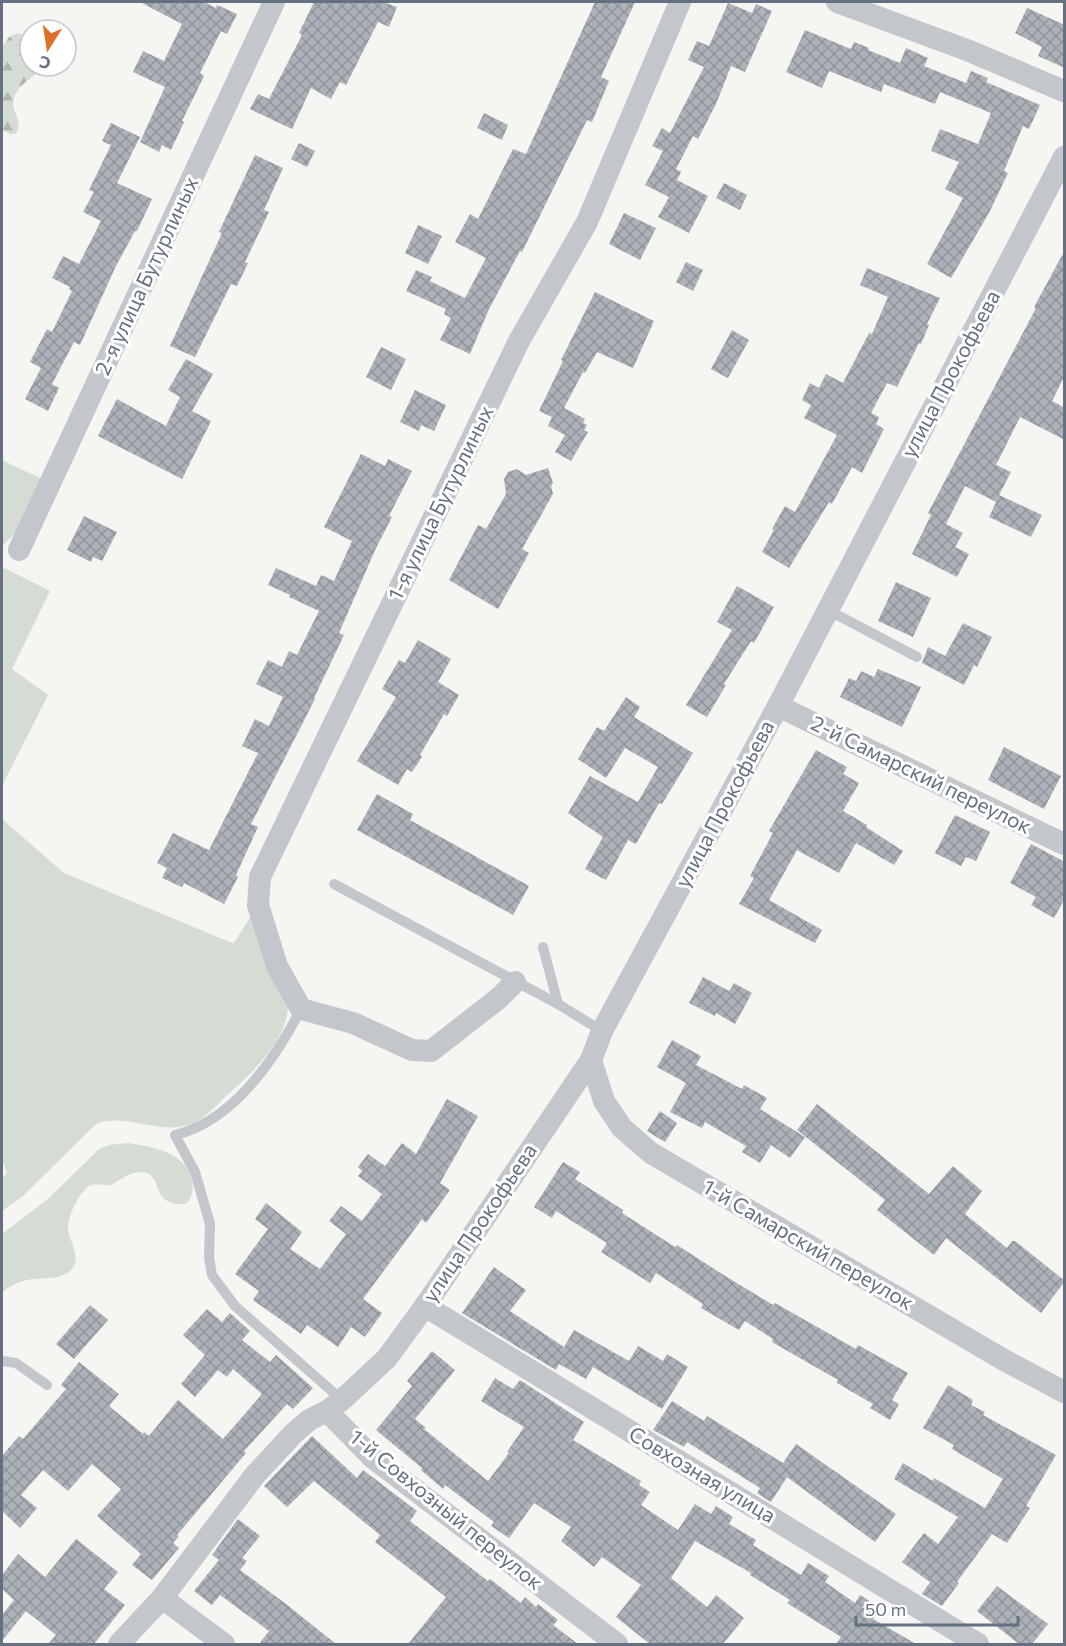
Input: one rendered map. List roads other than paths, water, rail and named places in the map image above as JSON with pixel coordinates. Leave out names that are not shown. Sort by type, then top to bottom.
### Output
[{"type":"street","name":"2-я улица Бутурлиных","points":[[19,550],[274,2]]},
{"type":"street","name":"1-я улица Бутурлиных","points":[[300,1009],[277,966],[258,905],[260,877],[519,341],[587,222],[680,2]]},
{"type":"street","points":[[837,2],[967,50],[1065,91]]},
{"type":"street","name":"улица Прокофьева","points":[[335,1406],[387,1358],[425,1306],[591,1060],[602,1031],[778,706],[1065,157]]},
{"type":"street","name":"2-й Самарский переулок","points":[[778,706],[1065,844]]},
{"type":"street","points":[[300,1009],[353,1023],[412,1050],[432,1051],[499,998],[515,982]]},
{"type":"street","name":"1-й Самарский переулок","points":[[591,1060],[604,1101],[622,1128],[651,1153],[1004,1360],[1065,1392]]},
{"type":"street","name":"Совхозная улица","points":[[425,1306],[978,1644]]},
{"type":"street","points":[[119,1644],[162,1598],[255,1475],[309,1420],[335,1406]]},
{"type":"street","name":"1-й Совхозный переулок","points":[[335,1406],[373,1458],[617,1644]]},
{"type":"street","points":[[162,1598],[224,1644]]},
{"type":"lane","points":[[828,610],[917,657]]},
{"type":"lane","points":[[334,884],[558,1004],[602,1031]]},
{"type":"lane","points":[[543,947],[558,1004]]},
{"type":"lane","points":[[300,1009],[270,1064],[227,1109],[202,1125],[175,1135],[195,1172],[210,1224],[209,1257],[212,1275],[236,1306],[335,1406]]},
{"type":"lane","points":[[2,1361],[16,1363],[47,1385]]}]
